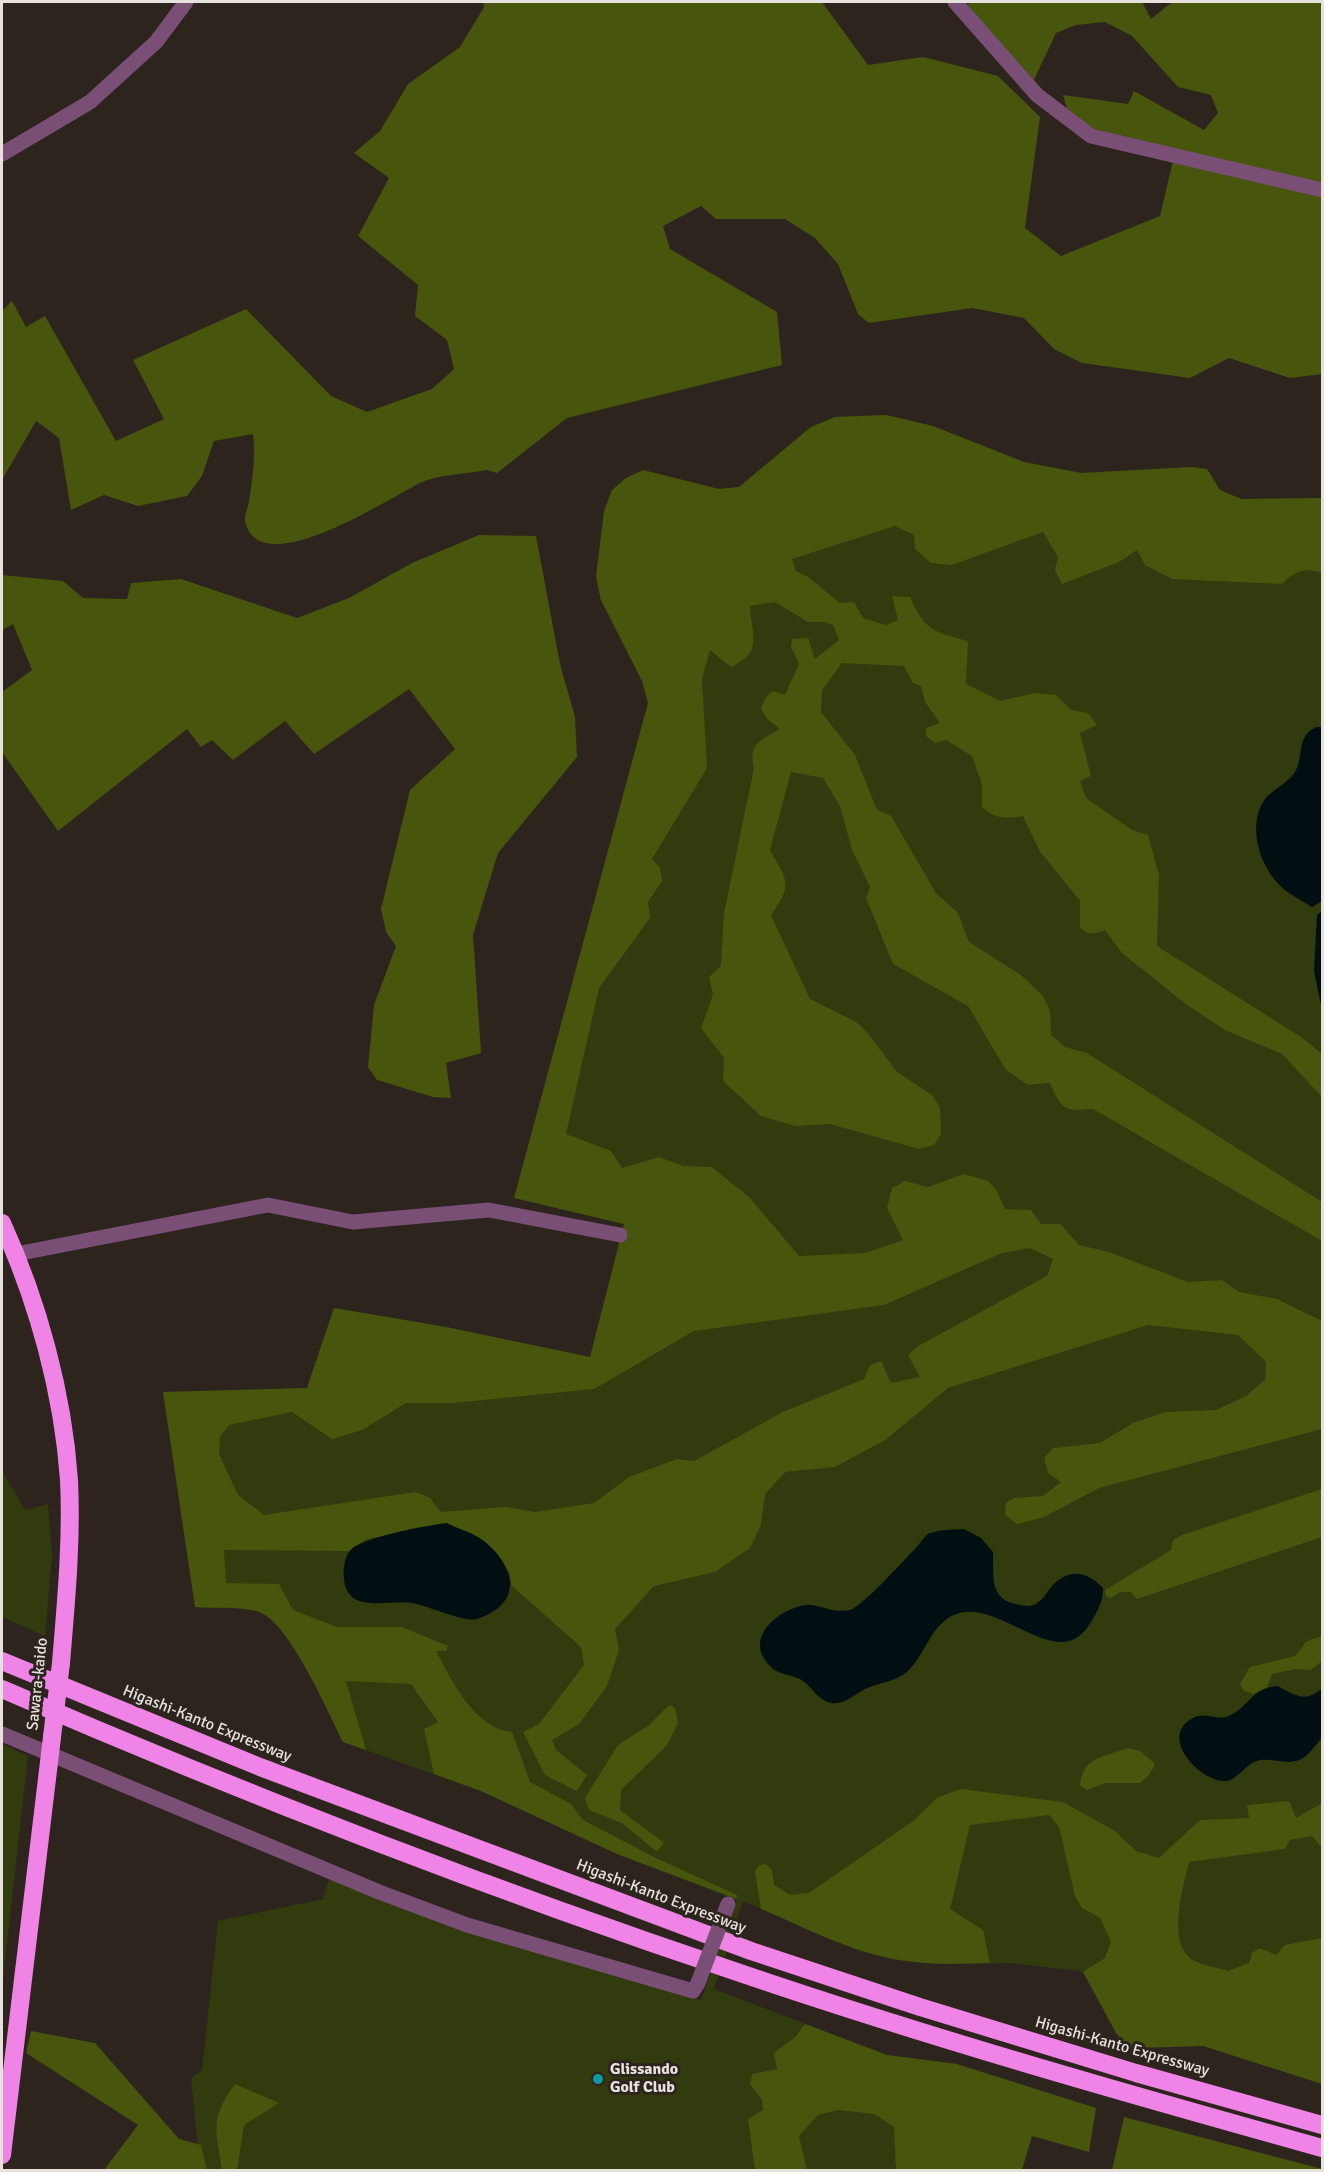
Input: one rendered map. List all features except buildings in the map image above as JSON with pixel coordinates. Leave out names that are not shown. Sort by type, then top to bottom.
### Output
[{"type":"highway","name":"Sawara-kaido","points":[[2,1223],[16,1254],[46,1353],[65,1445],[69,1481],[68,1585],[61,1663],[5,2095],[2,2155]]},
{"type":"highway","name":"Higashi-Kanto Expressway","points":[[2,1661],[260,1767],[751,1951],[1113,2066],[1323,2125]]},
{"type":"highway","points":[[2,1689],[270,1800],[528,1898],[722,1967],[1130,2094],[1323,2148]]},
{"type":"street","points":[[2,154],[90,102],[156,42],[186,2]]},
{"type":"street","points":[[955,2],[1037,95],[1091,136],[1323,190]]},
{"type":"street","points":[[16,1254],[268,1205],[353,1222],[489,1210],[620,1235]]},
{"type":"street","points":[[2,1734],[51,1746],[379,1892],[467,1925],[693,1991],[728,1904]]},
{"type":"green space","points":[[483,2],[822,2],[868,65],[923,57],[998,76],[1040,117],[1025,228],[1061,256],[1160,216],[1175,152],[1089,129],[1068,112],[1063,95],[1128,104],[1134,91],[1204,130],[1218,113],[1211,95],[1178,87],[1132,36],[1105,22],[1076,25],[1056,33],[1034,80],[966,6],[971,2],[1142,2],[1151,19],[1172,2],[1322,2],[1322,374],[1290,378],[1229,358],[1190,378],[1082,363],[1054,349],[1024,318],[972,308],[869,323],[858,314],[838,264],[815,238],[785,219],[716,219],[701,206],[663,226],[670,249],[777,312],[782,365],[567,418],[497,473],[487,470],[428,480],[326,532],[298,541],[273,544],[255,538],[245,520],[253,468],[253,434],[214,441],[202,476],[187,496],[138,506],[104,495],[71,510],[59,438],[36,421],[2,480],[2,311],[12,301],[26,327],[45,316],[116,441],[164,419],[133,360],[246,309],[331,396],[367,412],[432,389],[454,369],[447,340],[415,316],[418,285],[358,236],[389,178],[354,153],[380,131],[408,84],[460,47],[484,7]]},
{"type":"green space","name":"Glissando Golf Club","points":[[886,415],[933,426],[1024,462],[1081,473],[1192,467],[1207,469],[1220,490],[1241,499],[1322,498],[1322,2067],[1132,1999],[1080,1971],[1011,1963],[939,1964],[898,1960],[860,1951],[743,1901],[714,1989],[887,2055],[957,2064],[959,2170],[200,2170],[191,2078],[202,2070],[218,1921],[323,1899],[329,1879],[420,1914],[560,1959],[701,2000],[737,1900],[617,1854],[481,1791],[343,1742],[307,1670],[283,1632],[271,1619],[252,1610],[195,1607],[163,1392],[307,1388],[334,1308],[446,1327],[590,1357],[624,1224],[514,1198],[648,703],[642,681],[601,600],[596,577],[604,511],[612,490],[626,478],[643,470],[719,489],[739,487],[811,427],[835,417]]},
{"type":"green space","points":[[886,415],[933,426],[1024,462],[1081,473],[1192,467],[1207,469],[1220,490],[1241,499],[1322,498],[1322,573],[1310,570],[1301,571],[1282,584],[1172,579],[1145,565],[1137,550],[1119,562],[1062,584],[1055,570],[1058,557],[1043,532],[952,565],[931,563],[915,549],[914,535],[895,526],[792,559],[796,571],[808,577],[840,603],[854,602],[863,618],[886,625],[898,620],[892,596],[910,597],[921,617],[932,628],[968,641],[966,684],[1000,701],[1035,693],[1056,695],[1071,710],[1088,713],[1097,725],[1080,733],[1091,776],[1080,781],[1086,798],[1132,830],[1148,835],[1159,875],[1157,946],[1301,1037],[1322,1054],[1322,1097],[1282,1054],[1225,1030],[1187,1005],[1122,953],[1105,930],[1092,933],[1080,927],[1080,901],[1039,850],[1023,816],[1001,817],[982,807],[982,784],[972,756],[946,740],[935,743],[926,736],[926,728],[940,723],[925,702],[921,686],[913,683],[904,666],[842,663],[822,690],[821,712],[855,755],[877,810],[891,816],[936,893],[958,913],[969,942],[1021,975],[1043,996],[1050,1011],[1051,1035],[1065,1047],[1087,1053],[1322,1202],[1322,1241],[1093,1109],[1076,1110],[1065,1107],[1061,1104],[1050,1083],[1028,1085],[1006,1070],[968,1006],[893,964],[866,898],[870,887],[852,850],[840,806],[823,778],[791,772],[770,850],[786,883],[783,896],[771,915],[810,999],[856,1022],[867,1032],[897,1072],[932,1095],[940,1108],[941,1134],[934,1145],[919,1149],[830,1124],[795,1126],[761,1116],[723,1081],[724,1058],[701,1028],[713,995],[709,977],[721,966],[724,913],[754,768],[754,748],[780,729],[767,719],[761,709],[766,697],[773,691],[785,695],[799,664],[791,647],[792,639],[808,638],[815,659],[839,640],[833,625],[825,622],[808,622],[775,602],[750,606],[753,642],[748,656],[731,667],[710,650],[702,679],[707,768],[652,859],[660,868],[662,881],[648,902],[650,918],[599,988],[566,1134],[611,1151],[622,1168],[659,1157],[683,1166],[712,1167],[750,1198],[799,1256],[865,1253],[903,1240],[887,1208],[892,1188],[905,1181],[928,1187],[964,1174],[988,1181],[997,1191],[1005,1209],[1031,1210],[1041,1224],[1060,1224],[1079,1245],[1109,1252],[1188,1282],[1222,1280],[1239,1292],[1277,1299],[1322,1321],[1322,1429],[1099,1488],[1044,1517],[1017,1524],[1005,1515],[1006,1503],[1014,1498],[1043,1496],[1061,1482],[1048,1473],[1044,1458],[1053,1448],[1100,1443],[1133,1423],[1165,1412],[1216,1410],[1246,1396],[1265,1380],[1266,1362],[1238,1335],[1148,1325],[948,1388],[885,1440],[835,1467],[785,1472],[765,1494],[761,1525],[750,1548],[715,1572],[654,1586],[615,1629],[619,1650],[607,1686],[579,1724],[552,1740],[556,1750],[587,1775],[577,1791],[545,1775],[523,1732],[539,1724],[584,1665],[581,1647],[512,1586],[509,1571],[394,1535],[367,1539],[349,1551],[224,1550],[226,1583],[279,1584],[293,1610],[337,1627],[402,1627],[448,1646],[446,1651],[436,1651],[449,1676],[476,1713],[499,1729],[512,1732],[530,1782],[571,1804],[583,1820],[654,1857],[737,1895],[737,1899],[617,1854],[481,1791],[434,1774],[424,1729],[438,1722],[411,1684],[346,1681],[366,1750],[343,1742],[307,1670],[283,1632],[271,1619],[252,1610],[195,1607],[163,1392],[307,1388],[334,1308],[446,1327],[590,1357],[624,1224],[514,1198],[648,703],[642,681],[601,600],[596,577],[604,511],[612,490],[626,478],[643,470],[719,489],[739,487],[811,427],[835,417]],"holes":[[[1030,1248],[1053,1259],[1047,1276],[918,1346],[908,1355],[920,1377],[891,1383],[881,1361],[870,1365],[864,1379],[783,1412],[694,1461],[677,1459],[629,1477],[594,1503],[535,1512],[506,1507],[441,1512],[429,1497],[415,1492],[264,1515],[238,1495],[219,1454],[220,1437],[229,1425],[292,1412],[332,1439],[362,1430],[406,1403],[454,1403],[594,1389],[694,1331],[884,1305],[1002,1253]]]},
{"type":"green space","points":[[479,535],[536,536],[560,664],[575,717],[577,757],[498,853],[473,935],[481,1053],[446,1063],[451,1098],[433,1097],[377,1080],[368,1067],[374,1005],[396,946],[386,932],[381,909],[410,790],[455,749],[409,689],[314,754],[285,721],[233,760],[212,740],[201,747],[187,729],[58,831],[2,752],[2,692],[32,670],[13,624],[2,630],[2,575],[63,581],[83,598],[127,599],[131,583],[181,579],[297,618],[349,598],[412,563]]},
{"type":"green space","points":[[2,1470],[25,1510],[48,1504],[52,1555],[45,1636],[2,1617]]},
{"type":"green space","points":[[1322,1489],[1322,1537],[1137,1599],[1131,1592],[1120,1592],[1111,1598],[1106,1596],[1105,1590],[1171,1550],[1173,1540],[1182,1535]]},
{"type":"green space","points":[[1322,1636],[1322,1661],[1311,1670],[1296,1669],[1272,1674],[1267,1687],[1253,1694],[1244,1691],[1240,1684],[1250,1667],[1295,1656],[1307,1641]]},
{"type":"green space","points":[[669,1705],[675,1708],[678,1723],[667,1745],[621,1790],[620,1810],[664,1843],[657,1852],[622,1823],[589,1810],[585,1798],[618,1745],[649,1725]]},
{"type":"green space","points":[[2,1744],[28,1756],[2,1989]]},
{"type":"green space","points":[[1128,1748],[1140,1751],[1155,1764],[1149,1775],[1140,1783],[1105,1783],[1087,1790],[1080,1786],[1085,1769],[1090,1764],[1103,1756]]},
{"type":"green space","points":[[961,1789],[1063,1802],[1115,1831],[1136,1851],[1159,1858],[1200,1820],[1249,1818],[1247,1805],[1289,1801],[1296,1818],[1322,1803],[1322,1848],[1312,1836],[1290,1840],[1285,1849],[1189,1862],[1178,1925],[1179,1938],[1189,1957],[1202,1964],[1228,1971],[1249,1963],[1252,1953],[1260,1948],[1276,1955],[1285,1945],[1322,1938],[1322,2084],[1203,2046],[1139,2048],[1124,2043],[1116,2033],[1083,1972],[1105,1958],[1111,1942],[1100,1918],[1082,1908],[1075,1896],[1059,1827],[1049,1815],[970,1825],[950,1909],[983,1930],[990,1963],[922,1963],[881,1956],[829,1939],[761,1909],[755,1871],[760,1865],[766,1864],[772,1870],[774,1885],[790,1895],[809,1893],[913,1821],[938,1797]]},
{"type":"green space","points":[[805,2024],[887,2055],[957,2064],[1096,2108],[1089,2152],[1032,2136],[1022,2170],[896,2170],[894,2127],[874,2114],[838,2110],[818,2115],[799,2136],[807,2170],[755,2170],[748,2119],[763,2110],[762,2100],[750,2084],[752,2074],[777,2069],[774,2053],[796,2036]]},
{"type":"green space","points":[[31,2031],[95,2043],[179,2139],[201,2145],[207,2170],[104,2170],[138,2125],[26,2053]]},
{"type":"green space","points":[[235,2084],[279,2103],[244,2125],[237,2170],[222,2170],[216,2125],[221,2107]]},
{"type":"green space","points":[[1124,2117],[1322,2169],[1322,2170],[1112,2170]]},
{"type":"shaded area","points":[[1316,727],[1322,727],[1322,901],[1312,907],[1287,892],[1269,872],[1260,853],[1256,832],[1259,811],[1263,802],[1293,775],[1303,741]]},
{"type":"shaded area","points":[[1322,911],[1322,1010],[1314,971],[1317,915]]},
{"type":"shaded area","points":[[447,1523],[480,1538],[495,1551],[503,1562],[510,1584],[508,1595],[492,1612],[477,1619],[464,1619],[412,1603],[361,1601],[347,1590],[344,1565],[349,1552],[355,1547],[394,1533]]},
{"type":"shaded area","points":[[964,1529],[981,1538],[993,1552],[995,1586],[1002,1598],[1010,1602],[1031,1606],[1042,1599],[1058,1580],[1071,1574],[1084,1575],[1097,1582],[1103,1588],[1102,1598],[1091,1622],[1078,1637],[1064,1642],[1030,1634],[995,1617],[977,1612],[960,1613],[942,1623],[907,1672],[836,1703],[823,1700],[799,1679],[775,1670],[763,1657],[760,1646],[762,1636],[774,1619],[805,1605],[850,1610],[873,1592],[928,1534],[941,1530]]},
{"type":"shaded area","points":[[1278,1686],[1290,1693],[1306,1697],[1322,1688],[1322,1738],[1308,1754],[1291,1762],[1260,1760],[1254,1762],[1228,1781],[1213,1778],[1193,1765],[1180,1745],[1183,1726],[1198,1716],[1229,1716],[1262,1690]]},
{"type":"place","name":"Glissando Golf Club","points":[[598,2079]]}]
